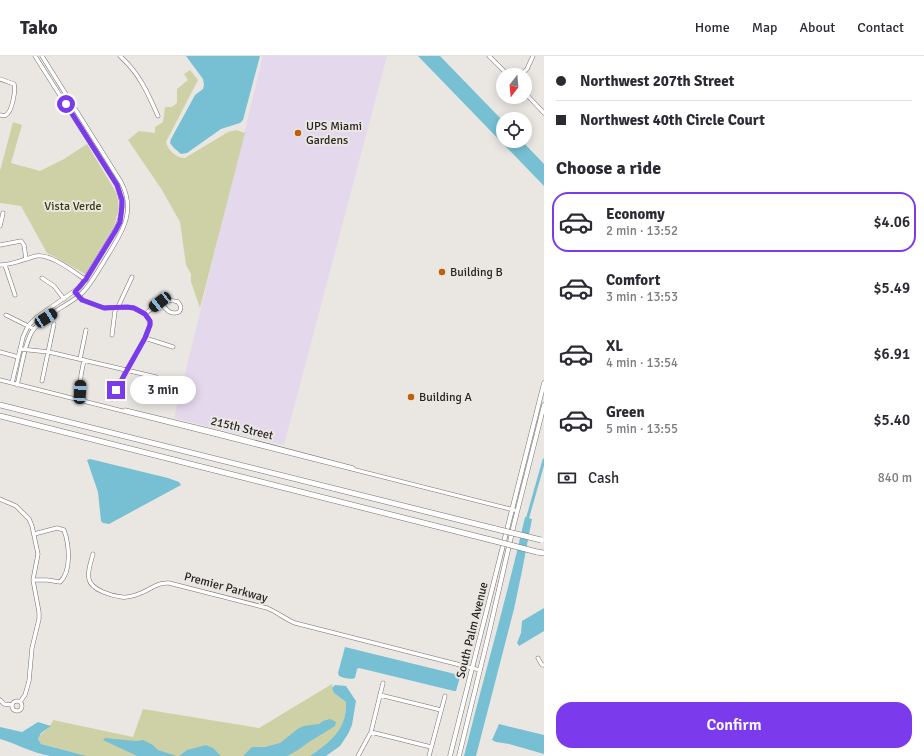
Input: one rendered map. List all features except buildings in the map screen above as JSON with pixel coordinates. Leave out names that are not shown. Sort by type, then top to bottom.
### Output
[{"type":"highway","points":[[0,405],[542,540]]},
{"type":"highway","points":[[0,416],[544,553]]},
{"type":"main road","points":[[515,510],[544,383]]},
{"type":"main road","points":[[515,510],[544,405]]},
{"type":"main road","name":"South Palm Avenue","points":[[450,756],[515,510]]},
{"type":"main road","name":"South Palm Avenue","points":[[459,756],[480,670],[515,510]]},
{"type":"street","points":[[12,383],[23,337],[28,326],[37,317],[75,292],[86,279],[120,222],[122,214],[122,200],[117,185],[35,56]]},
{"type":"street","points":[[17,385],[31,333],[43,320],[79,296],[90,283],[125,223],[128,206],[126,190],[42,56]]},
{"type":"street","points":[[120,56],[132,68],[143,83],[158,116]]},
{"type":"street","points":[[490,56],[501,68]]},
{"type":"street","points":[[527,68],[533,56]]},
{"type":"street","points":[[0,79],[14,84],[15,89],[10,112],[7,115],[0,115]]},
{"type":"street","points":[[532,100],[544,113]]},
{"type":"street","points":[[0,226],[3,213]]},
{"type":"street","points":[[0,245],[21,241],[24,245],[26,259]]},
{"type":"street","points":[[0,265],[39,256],[47,256],[86,279],[90,283]]},
{"type":"street","points":[[5,265],[16,295]]},
{"type":"street","points":[[112,335],[115,311],[132,277]]},
{"type":"street","points":[[42,278],[54,286],[64,299]]},
{"type":"street","points":[[75,292],[82,300],[104,308],[134,308],[145,314],[150,321],[145,338],[112,399]]},
{"type":"street","points":[[145,314],[160,302],[165,300],[178,302],[181,305],[181,309],[179,312],[172,314],[160,302]]},
{"type":"street","points":[[6,315],[34,329]]},
{"type":"street","points":[[42,381],[54,324]]},
{"type":"street","points":[[80,359],[86,330]]},
{"type":"street","points":[[145,338],[173,347]]},
{"type":"street","points":[[20,349],[48,352],[156,378]]},
{"type":"street","points":[[0,352],[18,357]]},
{"type":"street","points":[[80,392],[84,360]]},
{"type":"street","name":"215th Street","points":[[0,380],[515,510]]},
{"type":"street","points":[[0,499],[16,506],[29,519],[38,554],[33,580],[39,619],[32,648],[29,681],[25,695],[20,702],[21,708],[18,711],[14,711],[12,705]]},
{"type":"street","points":[[33,580],[62,581],[69,560],[69,552],[64,530],[60,528],[34,534]]},
{"type":"street","name":"Premier Parkway","points":[[93,554],[89,570],[89,580],[92,586],[97,590],[123,597],[141,593],[163,582],[170,583],[274,610],[286,619],[295,623],[480,670]]},
{"type":"street","points":[[538,658],[542,665],[544,665]]},
{"type":"street","points":[[358,756],[371,732],[383,683]]},
{"type":"street","points":[[380,695],[441,710]]},
{"type":"street","points":[[429,756],[445,696]]},
{"type":"street","points":[[0,700],[4,704],[12,705],[16,701],[20,702]]},
{"type":"street","points":[[371,732],[431,747]]},
{"type":"shaded area","points":[[263,56],[387,56],[284,445],[174,418]]},
{"type":"green space","points":[[190,70],[198,80],[166,142],[171,151],[179,157],[185,158],[228,132],[236,130],[245,133],[200,308],[191,282],[191,274],[186,265],[180,222],[162,190],[128,140],[139,131],[155,133],[155,127],[163,122],[165,107],[172,107],[177,103],[177,89],[188,80],[184,74]]},
{"type":"green space","name":"Vista Verde","points":[[13,122],[22,125],[11,163],[40,171],[64,159],[87,144],[117,194],[119,209],[114,226],[85,274],[47,253],[21,206],[0,203],[0,171]]},
{"type":"green space","points":[[332,684],[334,693],[346,702],[344,720],[336,734],[324,746],[310,756],[87,756],[41,744],[38,739],[50,726],[53,720],[133,737],[143,709],[259,728]]},
{"type":"water","points":[[186,56],[260,56],[243,120],[240,123],[221,129],[187,153],[181,154],[170,143],[171,139],[195,95],[203,89],[204,85],[203,79]]},
{"type":"water","points":[[418,56],[440,56],[496,114],[496,136]]},
{"type":"water","points":[[507,148],[529,148],[544,164],[544,186]]},
{"type":"water","points":[[90,459],[168,478],[179,482],[181,485],[109,524],[103,523],[101,521],[98,492],[87,460]]},
{"type":"water","points":[[525,517],[532,519],[514,609],[476,756],[464,756],[511,577]]},
{"type":"water","points":[[544,608],[544,631],[519,646],[517,643],[521,633],[522,621]]},
{"type":"water","points":[[345,647],[455,674],[460,677],[456,691],[359,668],[357,669],[355,678],[353,679],[341,677],[338,673]]},
{"type":"water","points":[[335,685],[346,686],[356,701],[352,725],[340,746],[326,756],[310,756],[324,746],[336,734],[344,720],[346,702],[334,693],[332,688]]},
{"type":"water","points":[[330,719],[336,722],[335,726],[287,756],[243,756],[252,747],[265,747],[280,743],[299,728],[319,724]]},
{"type":"water","points":[[38,722],[51,726],[41,733],[38,739],[41,744],[87,756],[50,756],[37,753],[0,739],[0,727],[22,732]]},
{"type":"water","points":[[499,724],[544,735],[544,754],[492,740]]},
{"type":"water","points":[[105,738],[136,741],[143,740],[153,745],[158,750],[177,756],[137,756],[103,740]]},
{"type":"water","points":[[206,745],[213,748],[221,756],[179,756],[187,750]]},
{"type":"waterway","points":[[527,520],[544,460]]},
{"type":"place","name":"UPS Miami Gardens","points":[[298,133]]},
{"type":"place","name":"Building B","points":[[442,272]]},
{"type":"place","name":"Building A","points":[[411,397]]},
{"type":"route","points":[[66,104],[117,185],[122,200],[122,214],[116,230],[86,279],[75,292],[82,300],[104,308],[134,308],[145,314],[150,321],[145,338],[116,390]]}]
